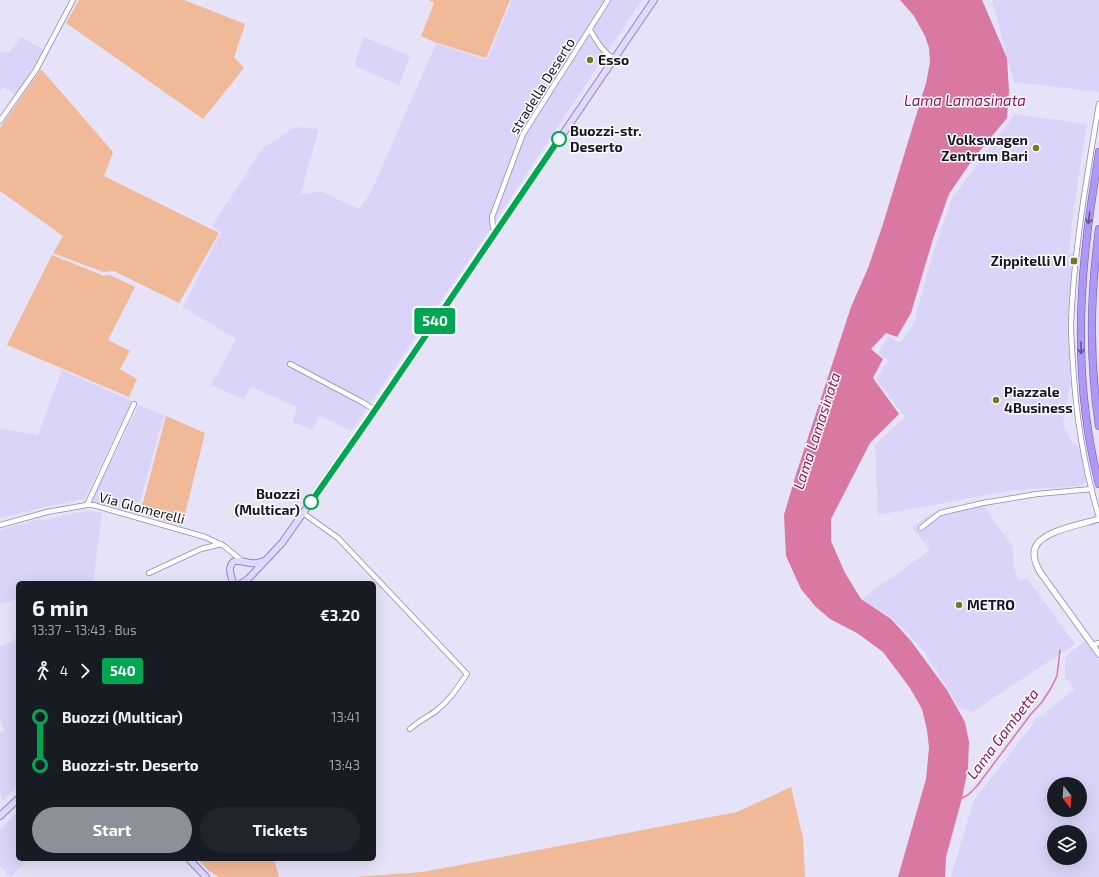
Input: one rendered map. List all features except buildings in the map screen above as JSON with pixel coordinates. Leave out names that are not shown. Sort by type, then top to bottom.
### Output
[{"type":"highway","points":[[1099,152],[1087,237],[1082,287],[1081,326],[1081,359],[1084,404],[1092,454],[1099,484]]},
{"type":"highway","points":[[1099,229],[1093,284],[1091,344],[1094,396],[1099,426]]},
{"type":"main road","points":[[245,581],[282,543],[375,410],[654,0]]},
{"type":"main road","points":[[233,580],[230,571],[232,564],[235,562],[265,561]]},
{"type":"main road","points":[[245,562],[251,569],[250,576]]},
{"type":"main road","points":[[0,816],[16,802]]},
{"type":"main road","points":[[191,861],[206,877]]},
{"type":"street","points":[[0,121],[36,70],[74,0]]},
{"type":"street","name":"stradella Deserto","points":[[496,231],[493,228],[492,217],[523,134],[608,0]]},
{"type":"street","points":[[590,30],[610,57],[614,58]]},
{"type":"street","points":[[1098,652],[1040,572],[1034,557],[1035,547],[1052,533],[1099,518],[1080,435],[1075,398],[1071,324],[1083,200],[1099,104]]},
{"type":"street","points":[[290,364],[375,410]]},
{"type":"street","points":[[87,505],[134,404]]},
{"type":"street","points":[[921,528],[940,513],[983,503],[1036,494],[1092,489]]},
{"type":"street","name":"Via Glomerelli","points":[[0,525],[47,512],[93,505],[204,537],[221,544],[245,562]]},
{"type":"street","points":[[303,513],[338,538],[467,674],[449,700],[438,710],[416,723],[410,729]]},
{"type":"street","points":[[201,549],[205,543],[204,537]]},
{"type":"street","points":[[149,573],[201,549],[221,544]]},
{"type":"street","points":[[228,549],[232,564]]},
{"type":"street","points":[[1092,645],[1099,643]]},
{"type":"shaded area","points":[[79,0],[184,0],[245,24],[234,57],[244,68],[203,119],[66,23]]},
{"type":"shaded area","points":[[429,0],[510,0],[486,58],[434,42],[421,36],[434,3]]},
{"type":"shaded area","points":[[512,0],[642,0],[486,235],[351,431],[320,416],[312,430],[293,422],[297,407],[251,387],[244,400],[211,385],[236,339],[183,307],[221,232],[212,226],[263,148],[295,127],[319,129],[300,195],[320,191],[359,209],[370,194],[436,44],[487,60]]},
{"type":"shaded area","points":[[992,0],[1099,0],[1099,92],[1014,82]]},
{"type":"shaded area","points":[[21,37],[44,50],[16,94],[2,87],[0,92],[0,52],[9,53]]},
{"type":"shaded area","points":[[364,37],[410,56],[399,85],[357,67],[355,62]]},
{"type":"shaded area","points":[[41,69],[113,152],[104,176],[219,233],[179,303],[114,271],[103,272],[53,253],[63,236],[0,191],[0,128]]},
{"type":"shaded area","points":[[1015,114],[1087,124],[1073,213],[1069,253],[1073,254],[1068,317],[1070,383],[1063,424],[1073,444],[1079,447],[1086,480],[1085,483],[1081,486],[1014,490],[878,515],[875,445],[905,417],[876,379],[889,360],[878,353],[889,336],[900,343],[915,322],[932,257],[952,198]]},
{"type":"shaded area","points":[[52,255],[104,276],[110,275],[135,287],[108,340],[130,351],[120,369],[137,379],[129,397],[7,345]]},
{"type":"shaded area","points":[[62,370],[132,401],[84,500],[80,499],[0,518],[0,428],[38,435]]},
{"type":"shaded area","points":[[139,405],[164,415],[137,513],[91,502]]},
{"type":"shaded area","points":[[166,416],[205,433],[182,526],[140,514]]},
{"type":"shaded area","name":"METRO","points":[[983,501],[985,508],[1013,547],[1013,562],[1016,575],[1021,581],[1027,578],[1075,644],[972,712],[960,709],[924,651],[909,634],[893,619],[867,603],[863,598],[930,550],[912,527],[932,513]]},
{"type":"shaded area","points":[[91,511],[102,513],[93,581],[16,581],[16,600],[0,604],[0,530],[40,519],[41,521]]},
{"type":"shaded area","points":[[16,639],[16,788],[2,801],[0,792],[0,733],[4,731],[0,719],[0,647]]},
{"type":"shaded area","points":[[1085,641],[1099,660],[1099,877],[951,877],[975,799],[1033,724],[1032,723],[1075,689],[1065,677],[1066,656]]},
{"type":"shaded area","points":[[791,787],[803,838],[805,877],[354,877],[423,872],[737,812]]},
{"type":"shaded area","points":[[16,813],[16,861],[27,861],[10,877],[0,866],[0,829]]},
{"type":"shaded area","points":[[200,861],[275,861],[279,877],[219,877],[209,871]]},
{"type":"water","name":"Lama Lamasinata","points":[[900,0],[982,0],[1007,58],[1009,91],[1007,118],[973,159],[949,194],[933,239],[911,313],[897,337],[886,333],[871,349],[883,359],[873,378],[899,414],[870,443],[831,519],[831,541],[845,573],[861,599],[891,619],[911,641],[947,690],[965,722],[969,742],[968,768],[962,798],[946,857],[945,877],[898,877],[926,779],[929,748],[927,730],[922,709],[910,688],[883,652],[857,633],[830,619],[815,606],[801,589],[786,556],[784,515],[797,471],[851,307],[868,268],[883,224],[926,83],[930,62],[929,48],[925,36],[914,16]]},
{"type":"waterway","name":"Lama Gambetta","points":[[962,798],[968,795],[977,786],[1031,714],[1042,702],[1057,676],[1060,650]]},
{"type":"bus line","name":"540","points":[[311,502],[559,139]]},
{"type":"place","name":"Esso","points":[[590,60]]},
{"type":"place","name":"Buozzi-str. Deserto","points":[[559,139]]},
{"type":"place","name":"Volkswagen Zentrum Bari","points":[[1036,148]]},
{"type":"place","name":"Zippitelli VI","points":[[1074,261]]},
{"type":"place","name":"Piazzale 4Business","points":[[996,400]]},
{"type":"place","name":"Buozzi (Multicar)","points":[[311,502]]},
{"type":"place","name":"METRO","points":[[959,605]]}]
